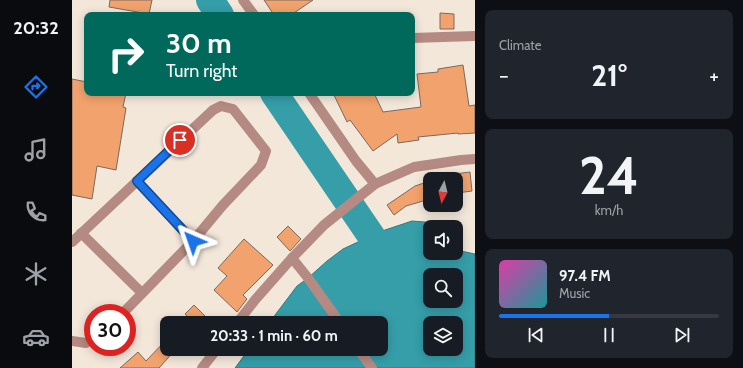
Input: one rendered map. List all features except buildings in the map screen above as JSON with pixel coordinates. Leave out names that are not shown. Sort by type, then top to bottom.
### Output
[{"type":"street","points":[[243,0],[252,12]]},
{"type":"street","points":[[415,38],[475,36]]},
{"type":"street","points":[[311,96],[356,161],[375,184]]},
{"type":"street","points":[[72,242],[213,110],[221,106],[233,109],[266,151],[261,165],[223,205],[193,241],[132,304]]},
{"type":"street","points":[[242,316],[292,258],[324,225],[375,184],[414,167],[475,159]]},
{"type":"street","points":[[137,181],[193,241]]},
{"type":"street","points":[[82,233],[142,294]]},
{"type":"street","points":[[292,258],[335,316]]},
{"type":"street","points":[[72,341],[84,343]]},
{"type":"street","points":[[202,368],[211,356]]},
{"type":"street","points":[[363,356],[372,368]]},
{"type":"water","points":[[412,221],[423,222],[423,260],[463,260],[463,251],[475,254],[475,368],[235,368],[244,356],[388,356],[388,316],[274,316],[297,286],[343,249],[385,230]]},
{"type":"waterway","points":[[210,0],[218,12]]},
{"type":"waterway","points":[[276,96],[393,268]]},
{"type":"route","points":[[180,140],[137,181],[193,241]]}]
